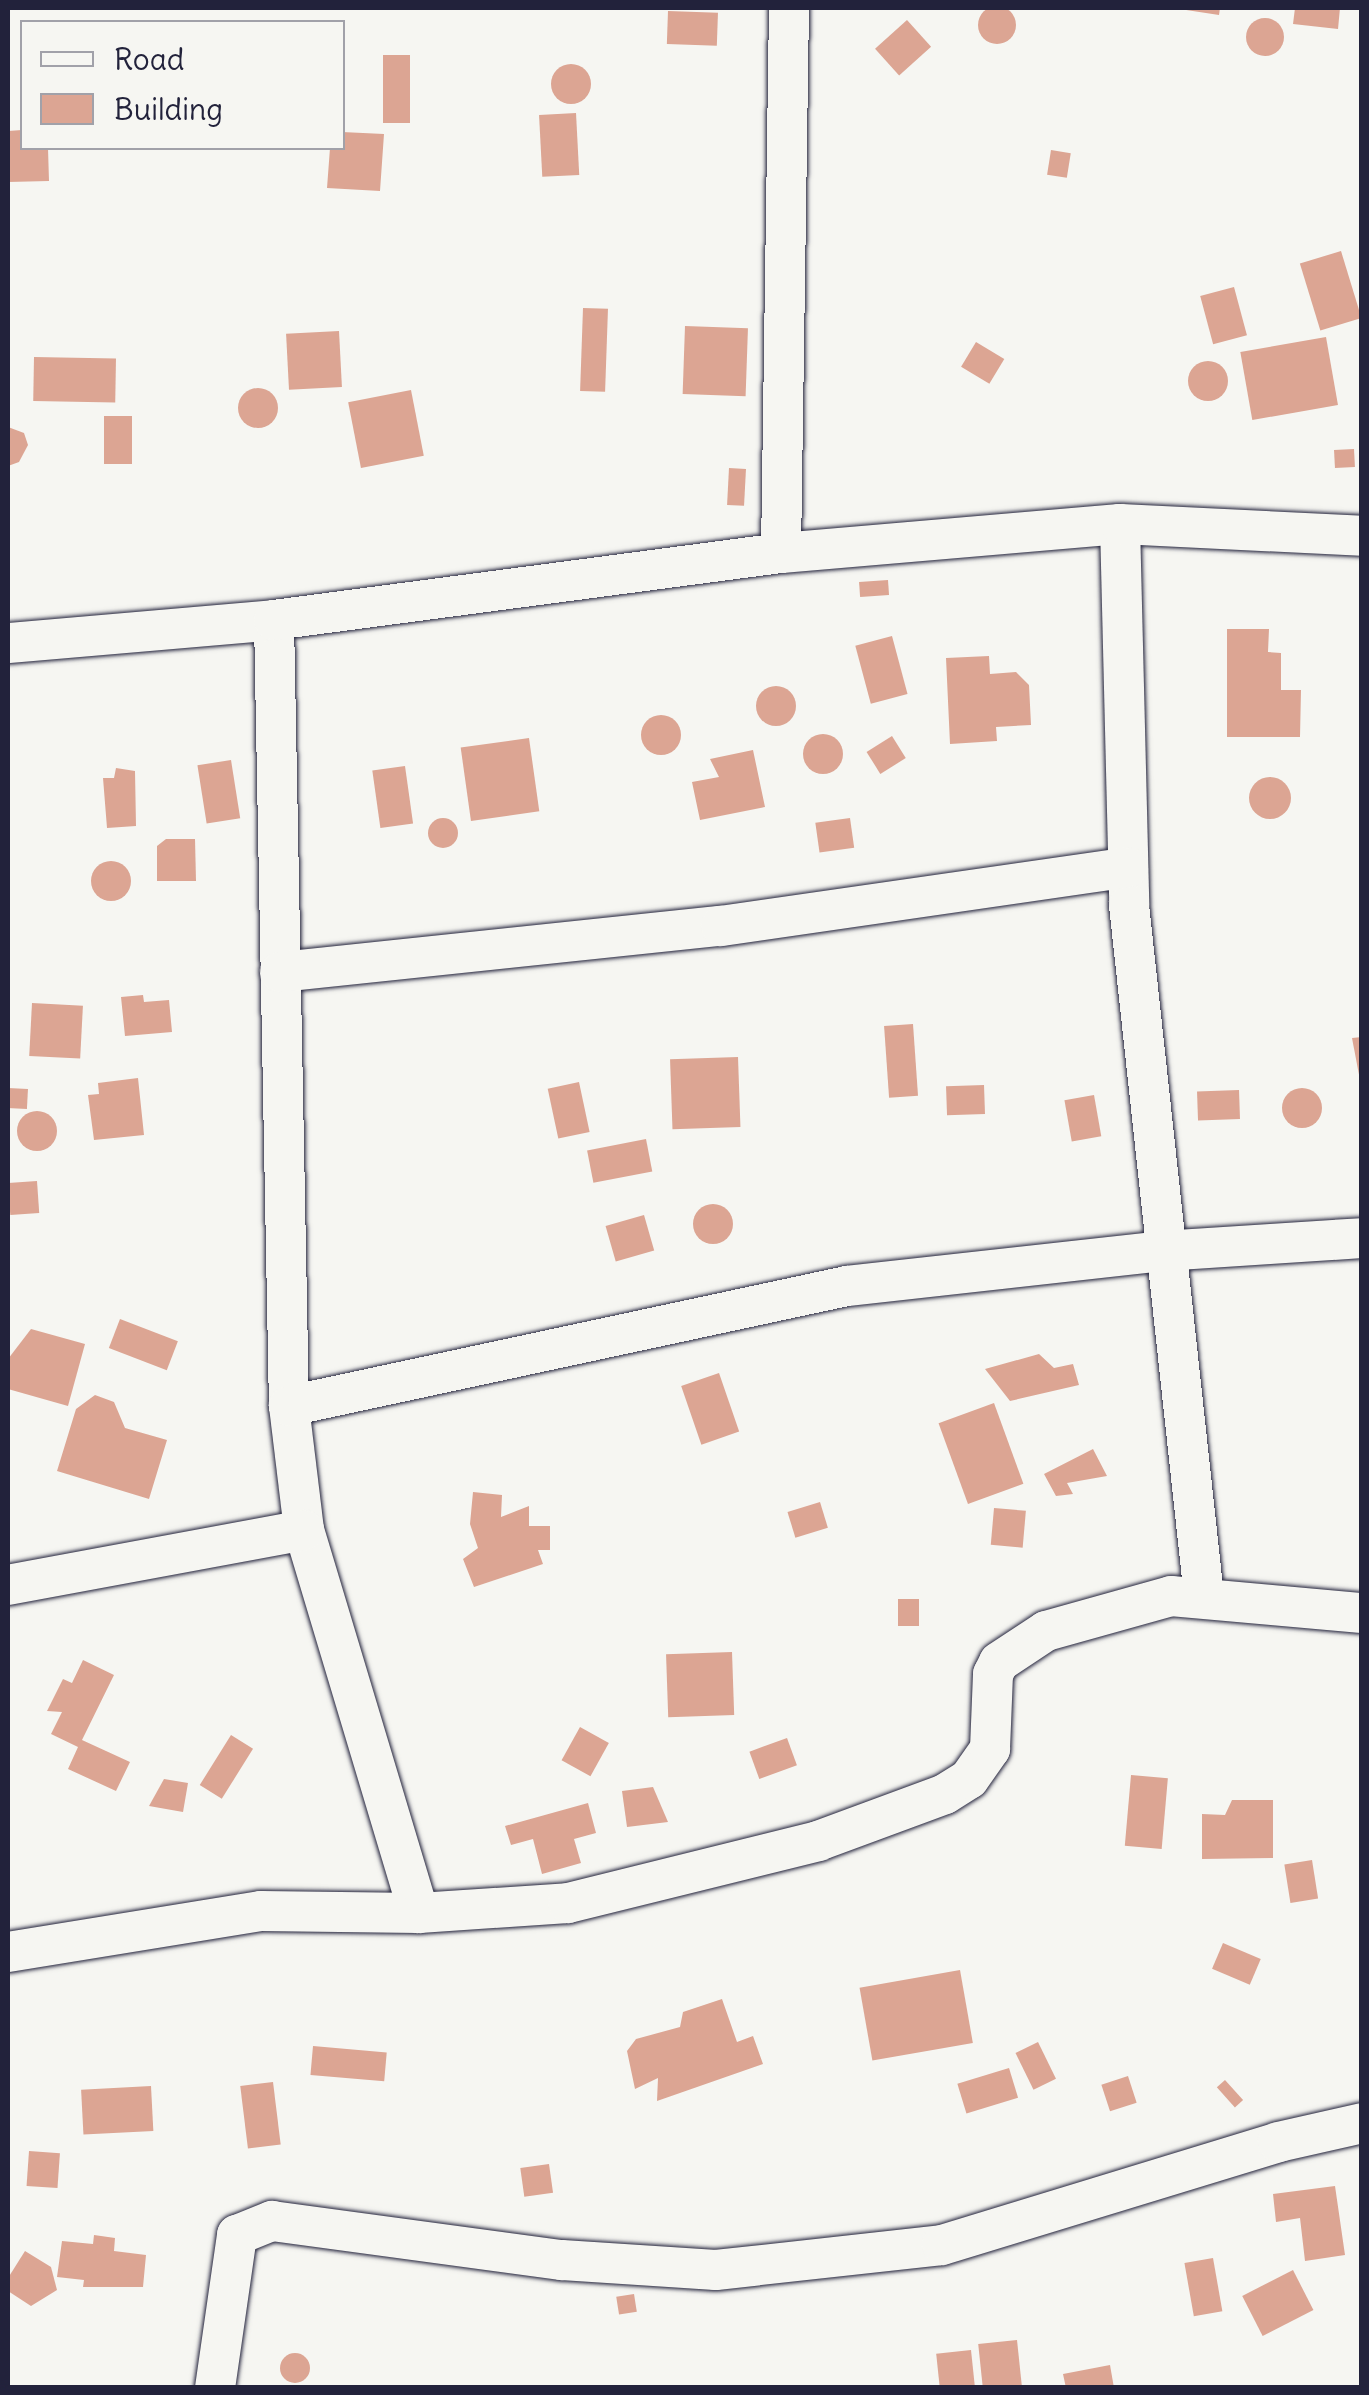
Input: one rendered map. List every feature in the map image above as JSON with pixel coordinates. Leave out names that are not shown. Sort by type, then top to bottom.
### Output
[{"type":"street","points":[[781,553],[789,8]]},
{"type":"street","points":[[1120,524],[1128,867],[1162,1251],[1204,1596]]},
{"type":"street","points":[[8,643],[274,620],[781,553],[1120,524],[1362,536]]},
{"type":"street","points":[[274,620],[289,1406],[304,1530],[420,1914]]},
{"type":"street","points":[[280,972],[722,926],[1128,867]]},
{"type":"street","points":[[289,1406],[847,1286],[1162,1251],[1362,1238]]},
{"type":"street","points":[[8,1585],[304,1530]]},
{"type":"street","points":[[8,1952],[261,1911],[420,1914],[568,1903],[818,1841],[945,1794],[968,1779],[990,1749],[989,1691],[999,1662],[1046,1631],[1171,1596],[1204,1596],[1333,1615],[1362,1613]]},
{"type":"street","points":[[216,2388],[237,2235],[272,2221],[562,2260],[716,2270],[942,2245],[1278,2142],[1362,2124]]},
{"type":"building","points":[[997,6],[1011,11],[1016,25],[1011,39],[997,44],[983,39],[978,25],[983,11]]},
{"type":"building","points":[[1173,8],[1220,8],[1219,15]]},
{"type":"building","points":[[1295,8],[1340,8],[1338,29],[1293,24]]},
{"type":"building","points":[[668,11],[718,13],[717,46],[667,44]]},
{"type":"building","points":[[1265,18],[1279,23],[1284,37],[1279,51],[1265,56],[1251,51],[1246,37],[1251,23]]},
{"type":"building","points":[[907,20],[931,47],[899,76],[875,49]]},
{"type":"building","points":[[383,55],[410,55],[410,123],[383,123]]},
{"type":"building","points":[[571,64],[585,70],[591,84],[585,98],[571,104],[557,98],[551,84],[557,70]]},
{"type":"building","points":[[576,113],[579,175],[542,177],[539,115]]},
{"type":"building","points":[[20,130],[20,150],[48,150],[49,181],[8,182],[8,131]]},
{"type":"building","points":[[345,132],[384,134],[380,191],[327,188],[330,150],[345,150]]},
{"type":"building","points":[[1051,150],[1071,153],[1067,178],[1047,175]]},
{"type":"building","points":[[1341,251],[1361,318],[1320,331],[1300,264]]},
{"type":"building","points":[[1234,287],[1247,335],[1213,344],[1200,296]]},
{"type":"building","points":[[583,308],[608,309],[605,392],[580,391]]},
{"type":"building","points":[[685,326],[748,328],[746,396],[683,394]]},
{"type":"building","points":[[339,331],[342,387],[289,390],[286,334]]},
{"type":"building","points":[[1326,337],[1338,405],[1252,420],[1240,352]]},
{"type":"building","points":[[976,342],[1004,359],[989,384],[961,367]]},
{"type":"building","points":[[34,357],[116,358],[115,402],[33,401]]},
{"type":"building","points":[[1208,361],[1222,367],[1228,381],[1222,395],[1208,401],[1194,395],[1188,381],[1194,367]]},
{"type":"building","points":[[258,388],[272,394],[278,408],[272,422],[258,428],[244,422],[238,408],[244,394]]},
{"type":"building","points":[[411,390],[424,456],[361,468],[348,402]]},
{"type":"building","points":[[104,416],[132,416],[132,464],[104,464]]},
{"type":"building","points":[[8,427],[24,433],[28,445],[19,462],[8,466]]},
{"type":"building","points":[[1354,449],[1355,467],[1335,468],[1334,450]]},
{"type":"building","points":[[729,468],[746,469],[744,506],[727,505]]},
{"type":"building","points":[[888,580],[889,595],[860,597],[859,582]]},
{"type":"building","points":[[1227,629],[1269,629],[1268,652],[1281,653],[1281,690],[1301,690],[1300,737],[1227,737]]},
{"type":"building","points":[[892,636],[908,694],[871,704],[855,646]]},
{"type":"building","points":[[989,656],[990,674],[1016,672],[1029,685],[1031,725],[996,727],[997,741],[950,744],[946,658]]},
{"type":"building","points":[[776,686],[790,692],[796,706],[790,720],[776,726],[762,720],[756,706],[762,692]]},
{"type":"building","points":[[661,715],[675,721],[681,735],[675,749],[661,755],[647,749],[641,735],[647,721]]},
{"type":"building","points":[[823,734],[837,740],[843,754],[837,768],[823,774],[809,768],[803,754],[809,740]]},
{"type":"building","points":[[892,736],[906,758],[880,774],[867,752]]},
{"type":"building","points":[[529,738],[539,811],[471,821],[461,748]]},
{"type":"building","points":[[753,750],[765,807],[700,820],[692,782],[719,777],[710,759]]},
{"type":"building","points":[[231,760],[240,818],[207,824],[197,765]]},
{"type":"building","points":[[405,766],[413,823],[380,828],[372,771]]},
{"type":"building","points":[[116,768],[135,771],[136,826],[107,828],[103,778],[114,778]]},
{"type":"building","points":[[1270,777],[1285,783],[1291,798],[1285,813],[1270,819],[1255,813],[1249,798],[1255,783]]},
{"type":"building","points":[[443,818],[457,827],[458,833],[449,847],[443,848],[429,839],[428,833],[437,819]]},
{"type":"building","points":[[850,818],[854,848],[820,853],[815,823]]},
{"type":"building","points":[[166,839],[195,839],[196,881],[157,881],[157,846]]},
{"type":"building","points":[[111,861],[125,867],[131,881],[125,895],[111,901],[97,895],[91,881],[97,867]]},
{"type":"building","points":[[143,995],[144,1002],[169,1000],[172,1032],[125,1036],[121,997]]},
{"type":"building","points":[[32,1003],[83,1006],[80,1059],[29,1056]]},
{"type":"building","points":[[913,1024],[918,1096],[889,1098],[884,1026]]},
{"type":"building","points":[[1362,1037],[1362,1079],[1360,1080],[1352,1038]]},
{"type":"building","points":[[738,1057],[740,1127],[672,1129],[670,1059]]},
{"type":"building","points":[[138,1078],[144,1135],[94,1140],[88,1095],[99,1094],[98,1083]]},
{"type":"building","points":[[579,1082],[590,1132],[558,1139],[548,1089]]},
{"type":"building","points":[[984,1085],[985,1114],[947,1115],[946,1086]]},
{"type":"building","points":[[8,1088],[28,1089],[27,1109],[8,1108]]},
{"type":"building","points":[[1302,1088],[1316,1094],[1322,1108],[1316,1122],[1302,1128],[1288,1122],[1282,1108],[1288,1094]]},
{"type":"building","points":[[1239,1090],[1240,1119],[1198,1120],[1197,1091]]},
{"type":"building","points":[[1094,1095],[1101,1136],[1072,1142],[1064,1100]]},
{"type":"building","points":[[37,1111],[51,1117],[57,1131],[51,1145],[37,1151],[23,1145],[17,1131],[23,1117]]},
{"type":"building","points":[[646,1139],[652,1171],[593,1183],[587,1150]]},
{"type":"building","points":[[37,1181],[39,1213],[10,1215],[8,1183]]},
{"type":"building","points":[[713,1204],[727,1210],[733,1224],[727,1238],[713,1244],[699,1238],[693,1224],[699,1210]]},
{"type":"building","points":[[644,1215],[654,1251],[616,1262],[606,1226]]},
{"type":"building","points":[[120,1319],[178,1341],[167,1370],[109,1348]]},
{"type":"building","points":[[31,1329],[85,1344],[68,1406],[8,1389],[8,1359]]},
{"type":"building","points":[[1039,1354],[1054,1368],[1073,1364],[1079,1385],[1010,1401],[985,1369]]},
{"type":"building","points":[[719,1373],[739,1432],[701,1445],[681,1386]]},
{"type":"building","points":[[95,1395],[114,1402],[125,1428],[167,1440],[149,1499],[57,1471],[76,1409]]},
{"type":"building","points":[[994,1403],[1023,1484],[968,1504],[939,1423]]},
{"type":"building","points":[[1093,1449],[1107,1476],[1067,1483],[1073,1494],[1056,1496],[1044,1474]]},
{"type":"building","points":[[473,1492],[502,1495],[501,1517],[529,1506],[529,1526],[550,1526],[550,1550],[538,1550],[543,1564],[474,1587],[463,1559],[478,1548],[470,1524]]},
{"type":"building","points":[[820,1502],[828,1528],[795,1538],[787,1512]]},
{"type":"building","points":[[994,1508],[1026,1511],[1023,1548],[991,1545]]},
{"type":"building","points":[[898,1599],[919,1599],[919,1626],[898,1626]]},
{"type":"building","points":[[732,1652],[734,1715],[668,1717],[666,1654]]},
{"type":"building","points":[[83,1660],[114,1675],[82,1740],[130,1762],[116,1791],[68,1769],[78,1747],[51,1734],[62,1712],[47,1711],[63,1679],[72,1683]]},
{"type":"building","points":[[580,1727],[609,1743],[590,1776],[562,1760]]},
{"type":"building","points":[[231,1735],[253,1749],[222,1799],[200,1785]]},
{"type":"building","points":[[787,1738],[797,1765],[759,1779],[749,1752]]},
{"type":"building","points":[[1131,1775],[1168,1778],[1162,1849],[1125,1846]]},
{"type":"building","points":[[164,1779],[188,1783],[183,1812],[149,1806]]},
{"type":"building","points":[[653,1787],[668,1822],[627,1827],[622,1791]]},
{"type":"building","points":[[1232,1800],[1273,1800],[1273,1858],[1202,1859],[1202,1814],[1225,1815]]},
{"type":"building","points":[[588,1803],[596,1833],[574,1839],[581,1863],[542,1874],[533,1839],[511,1845],[505,1826]]},
{"type":"building","points":[[1312,1860],[1318,1899],[1290,1903],[1284,1864]]},
{"type":"building","points":[[1223,1943],[1261,1959],[1250,1985],[1212,1969]]},
{"type":"building","points":[[960,1970],[973,2043],[872,2061],[860,1988]]},
{"type":"building","points":[[722,1999],[737,2042],[753,2036],[763,2064],[657,2101],[658,2078],[635,2089],[627,2051],[636,2039],[680,2027],[683,2012]]},
{"type":"building","points":[[1038,2042],[1056,2079],[1034,2090],[1016,2053]]},
{"type":"building","points":[[313,2046],[387,2052],[384,2081],[310,2075]]},
{"type":"building","points":[[1009,2068],[1018,2098],[966,2113],[957,2084]]},
{"type":"building","points":[[1128,2076],[1137,2103],[1110,2111],[1101,2085]]},
{"type":"building","points":[[1225,2080],[1243,2100],[1235,2107],[1217,2087]]},
{"type":"building","points":[[273,2082],[281,2145],[248,2149],[240,2086]]},
{"type":"building","points":[[151,2086],[153,2131],[83,2135],[81,2090]]},
{"type":"building","points":[[29,2151],[60,2153],[57,2188],[27,2186]]},
{"type":"building","points":[[549,2164],[553,2193],[524,2197],[520,2168]]},
{"type":"building","points":[[1335,2186],[1345,2255],[1305,2261],[1300,2218],[1276,2222],[1273,2194]]},
{"type":"building","points":[[94,2235],[115,2238],[114,2251],[146,2255],[143,2287],[83,2287],[84,2280],[57,2277],[62,2241],[93,2244]]},
{"type":"building","points":[[25,2251],[51,2267],[57,2290],[31,2306],[8,2291],[8,2278]]},
{"type":"building","points":[[1213,2258],[1222,2311],[1194,2316],[1184,2263]]},
{"type":"building","points":[[1293,2270],[1313,2310],[1263,2336],[1242,2296]]},
{"type":"building","points":[[634,2294],[637,2312],[619,2315],[616,2297]]},
{"type":"building","points":[[1017,2340],[1022,2388],[983,2388],[978,2344]]},
{"type":"building","points":[[971,2350],[975,2388],[940,2388],[936,2354]]},
{"type":"building","points":[[295,2353],[306,2357],[310,2368],[306,2379],[295,2383],[284,2379],[280,2368],[284,2357]]},
{"type":"building","points":[[1110,2365],[1114,2388],[1066,2388],[1063,2374]]}]
